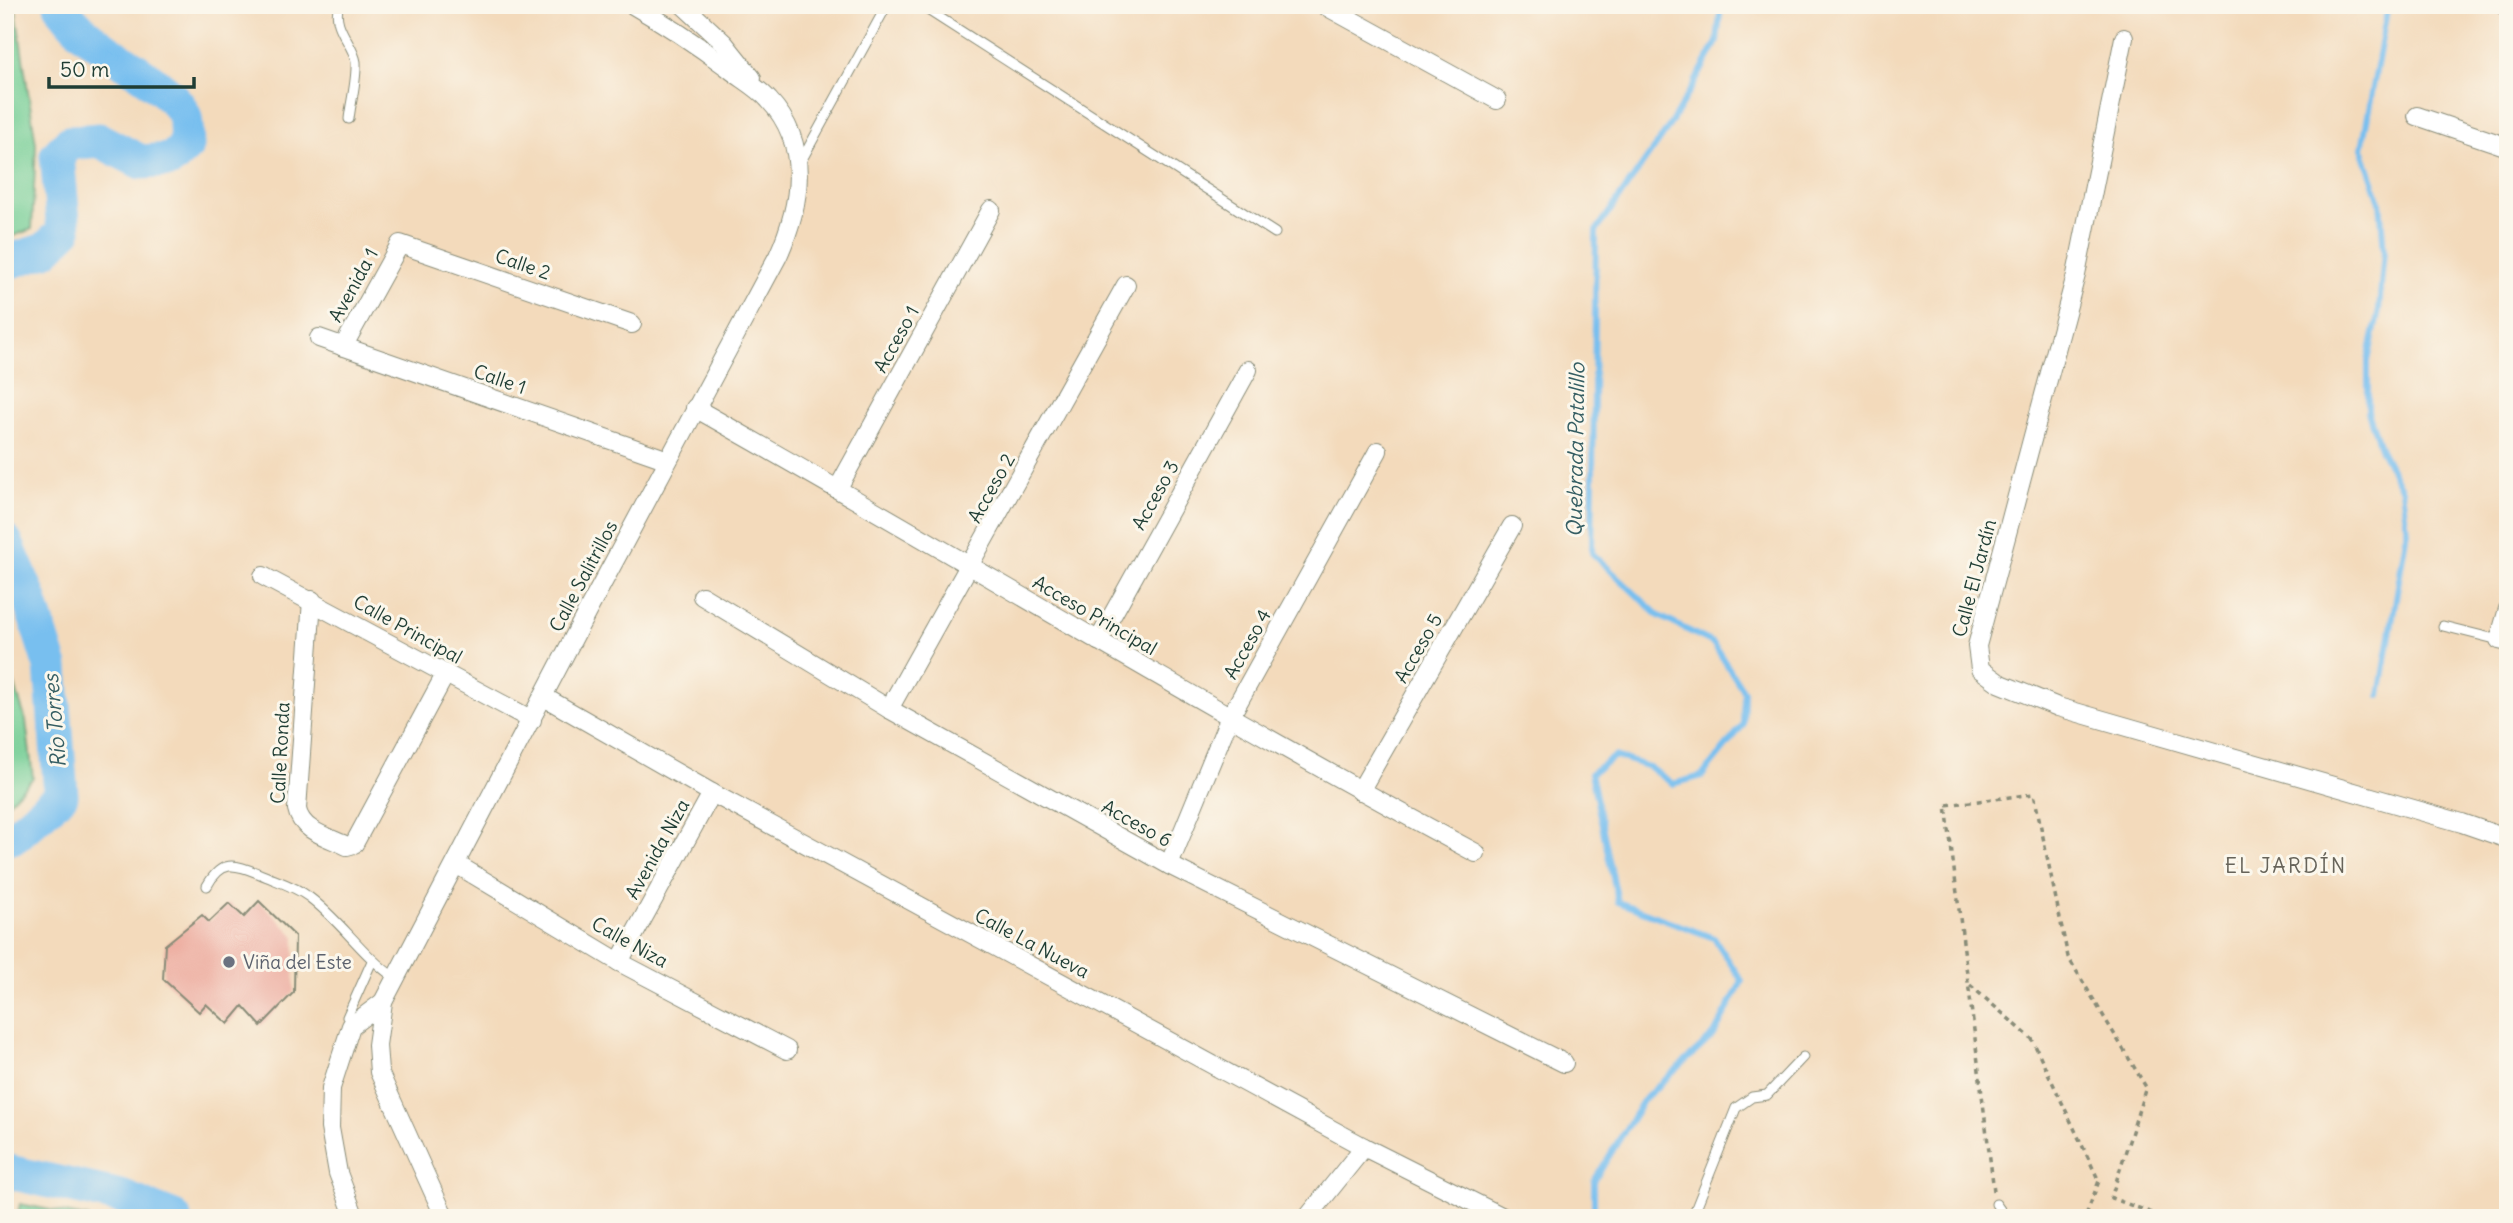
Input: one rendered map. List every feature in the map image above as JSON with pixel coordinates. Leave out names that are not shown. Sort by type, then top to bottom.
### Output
[{"type":"street","name":"Calle Salitrillos","points":[[355,1218],[338,1173],[330,1128],[331,1088],[351,1026],[383,1002],[792,225],[798,198],[799,167],[792,134],[770,100],[680,32],[633,5]]},
{"type":"street","points":[[683,5],[724,43],[770,100]]},
{"type":"street","points":[[1324,5],[1497,100]]},
{"type":"street","name":"Calle El Jardín","points":[[2124,38],[2076,275],[1977,646],[1980,669],[1999,683],[2058,707],[2462,823],[2508,839]]},
{"type":"street","points":[[2417,116],[2508,147]]},
{"type":"street","name":"Acceso 1","points":[[838,488],[991,210]]},
{"type":"street","name":"Calle 2","points":[[400,244],[632,324]]},
{"type":"street","name":"Avenida 1","points":[[343,347],[400,244]]},
{"type":"street","name":"Acceso 2","points":[[890,709],[971,568],[1126,285]]},
{"type":"street","name":"Calle 1","points":[[319,338],[668,460]]},
{"type":"street","name":"Acceso 3","points":[[1098,641],[1248,370]]},
{"type":"street","name":"Acceso Principal","points":[[695,408],[838,488],[1230,719],[1476,853]]},
{"type":"street","name":"Acceso 4","points":[[1169,865],[1230,719],[1378,451]]},
{"type":"street","name":"Acceso 5","points":[[1360,791],[1512,526]]},
{"type":"street","name":"Calle Principal","points":[[263,576],[532,720]]},
{"type":"street","name":"Acceso 6","points":[[702,596],[890,709],[1169,865],[1564,1063]]},
{"type":"street","name":"Calle Ronda","points":[[312,600],[297,809],[299,821],[306,827],[347,846],[354,844],[446,673]]},
{"type":"street","points":[[2503,641],[2508,609]]},
{"type":"street","name":"Calle La Nueva","points":[[544,697],[712,793],[1364,1147],[1505,1218]]},
{"type":"street","name":"Avenida Niza","points":[[619,962],[712,793]]},
{"type":"street","name":"Calle Niza","points":[[456,864],[619,962],[787,1050]]},
{"type":"street","points":[[383,1002],[377,1045],[379,1072],[445,1218]]},
{"type":"street","points":[[1307,1218],[1364,1147]]},
{"type":"lane","points":[[339,5],[336,13],[344,40],[356,60],[349,119]]},
{"type":"lane","points":[[799,167],[887,5]]},
{"type":"lane","points":[[920,5],[1275,233]]},
{"type":"lane","points":[[2443,626],[2503,641]]},
{"type":"lane","points":[[207,886],[214,872],[227,865],[249,870],[301,892],[334,919],[372,961],[395,978]]},
{"type":"lane","points":[[347,1017],[372,961]]},
{"type":"lane","points":[[1692,1218],[1735,1108],[1752,1097],[1767,1096],[1803,1056]]},
{"type":"lane","points":[[1996,1204],[2006,1218]]},
{"type":"path","points":[[1996,1204],[1946,805],[2035,794],[2068,957],[2146,1087],[2111,1198],[2166,1218]]},
{"type":"path","points":[[1968,984],[2032,1039],[2099,1181],[2085,1218]]},
{"type":"green space","points":[[5,5],[15,5],[36,144],[32,229],[5,239]]},
{"type":"green space","points":[[5,655],[26,721],[33,778],[5,806]]},
{"type":"green space","points":[[20,1204],[90,1218],[17,1218]]},
{"type":"building","name":"Viña del Este","points":[[259,901],[295,936],[294,992],[261,1026],[243,1006],[228,1024],[206,1004],[199,1012],[163,979],[165,945],[202,915],[209,922],[229,903],[244,917]]},
{"type":"waterway","name":"Río Torres","points":[[5,263],[45,250],[64,231],[57,156],[69,143],[99,140],[141,162],[171,160],[187,145],[185,118],[177,104],[147,78],[89,37],[73,22],[61,5]]},
{"type":"waterway","name":"Quebrada Patalillo","points":[[1594,1218],[1594,1181],[1644,1099],[1714,1035],[1742,981],[1714,938],[1618,902],[1591,773],[1615,756],[1649,767],[1673,784],[1702,776],[1743,725],[1744,692],[1713,643],[1659,616],[1592,553],[1596,231],[1666,131],[1694,84],[1717,42],[1721,5]]},
{"type":"waterway","points":[[2380,696],[2407,531],[2402,490],[2381,450],[2368,412],[2368,361],[2379,310],[2384,251],[2380,202],[2362,148],[2388,5]]},
{"type":"waterway","name":"Río Torres","points":[[5,541],[29,597],[51,667],[61,795],[15,836],[5,839]]},
{"type":"waterway","name":"Río Torres","points":[[5,1171],[121,1197],[174,1218]]},
{"type":"place","name":"Viña del Este","points":[[229,962]]},
{"type":"district","name":"EL JARDÍN","points":[[2286,866]]}]
